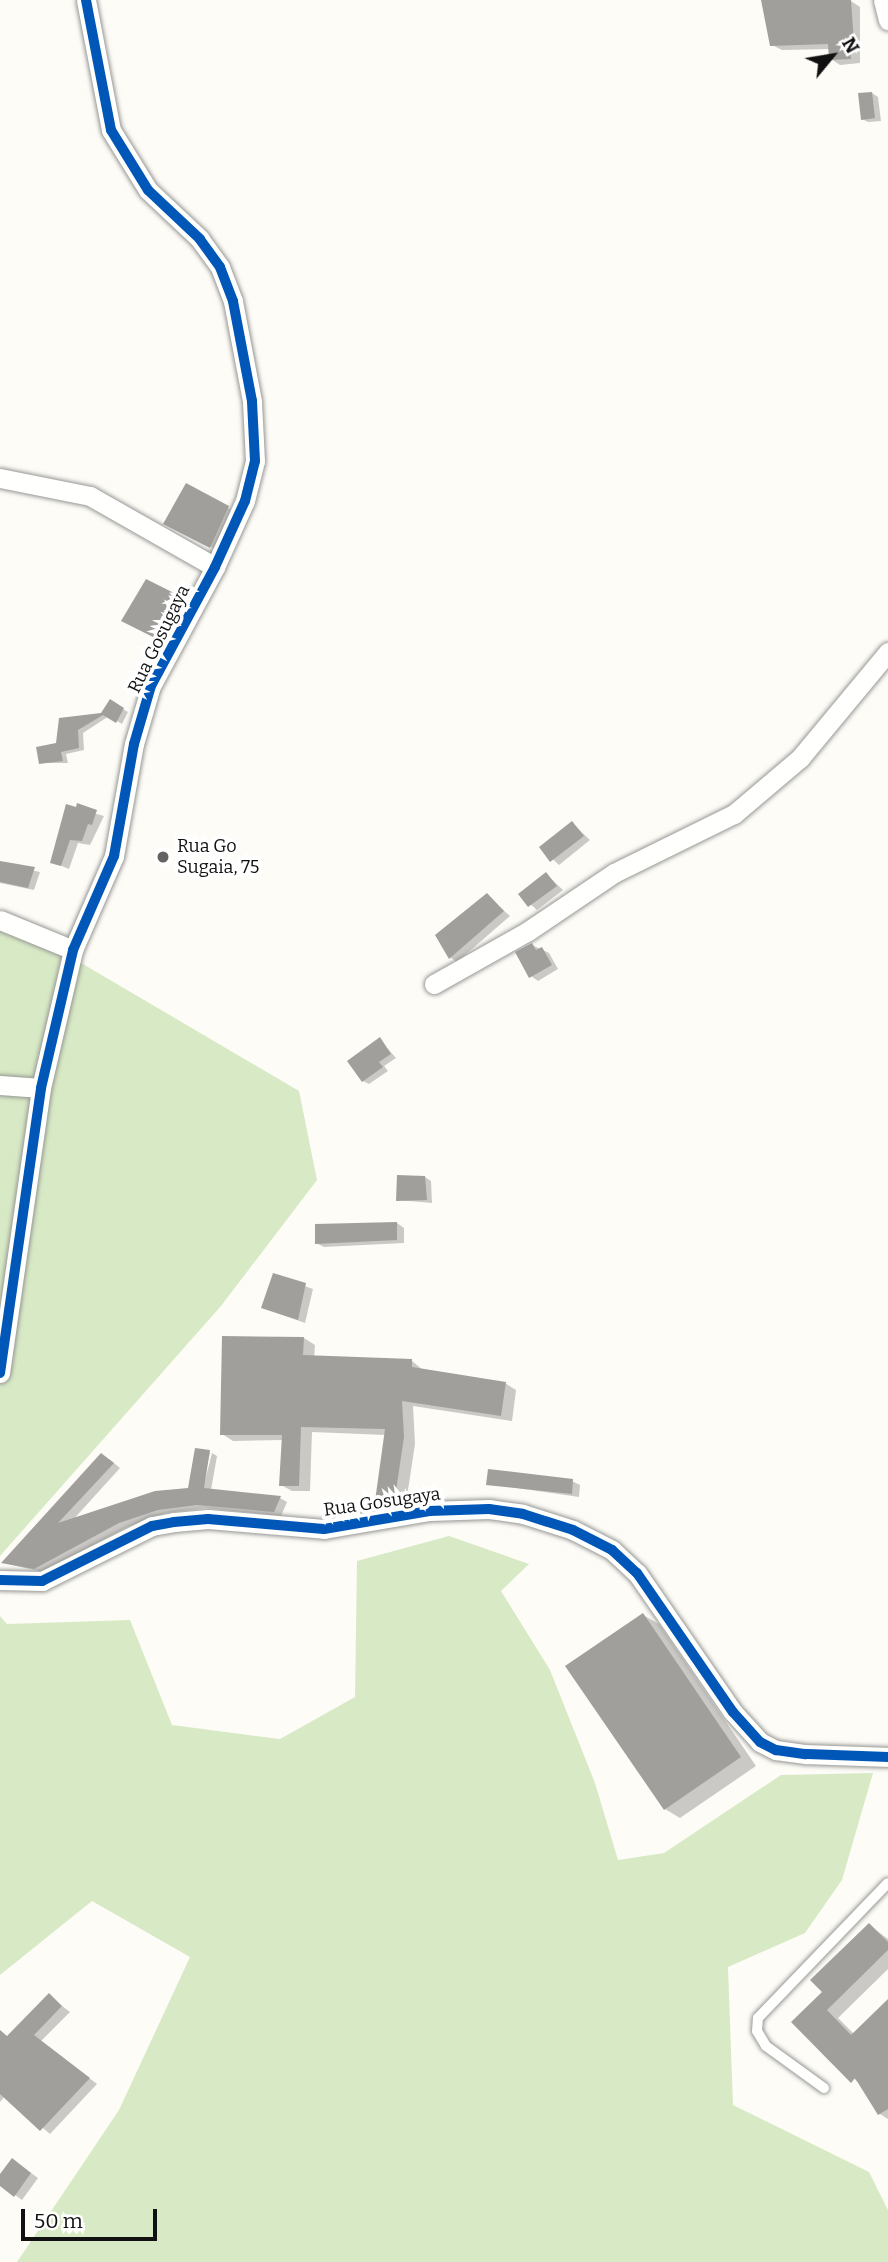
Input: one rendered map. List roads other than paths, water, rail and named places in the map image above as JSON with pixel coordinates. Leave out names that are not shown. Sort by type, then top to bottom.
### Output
[{"type":"street","name":"Rua Gosugaya","points":[[0,1373],[41,1088],[73,950],[114,856],[134,744],[151,686],[215,567],[245,501],[256,461],[252,401],[233,301],[206,248],[148,190],[111,130],[86,0]]},
{"type":"street","points":[[883,0],[888,20]]},
{"type":"street","points":[[0,478],[90,496],[215,567]]},
{"type":"street","points":[[434,984],[528,931],[606,878],[734,814],[800,758],[888,652]]},
{"type":"street","points":[[0,920],[73,950]]},
{"type":"street","points":[[0,1085],[41,1088]]},
{"type":"street","name":"Rua Gosugaya","points":[[0,1580],[42,1581],[143,1531],[174,1522],[208,1520],[324,1529],[429,1511],[489,1509],[523,1514],[573,1530],[612,1550],[637,1573],[733,1712],[760,1742],[776,1750],[806,1754],[888,1757]]},
{"type":"lane","points":[[824,2088],[766,2046],[757,2031],[758,2018],[888,1883]]},
{"type":"place","name":"Rua Go Sugaia, 75","points":[[163,857]]}]
